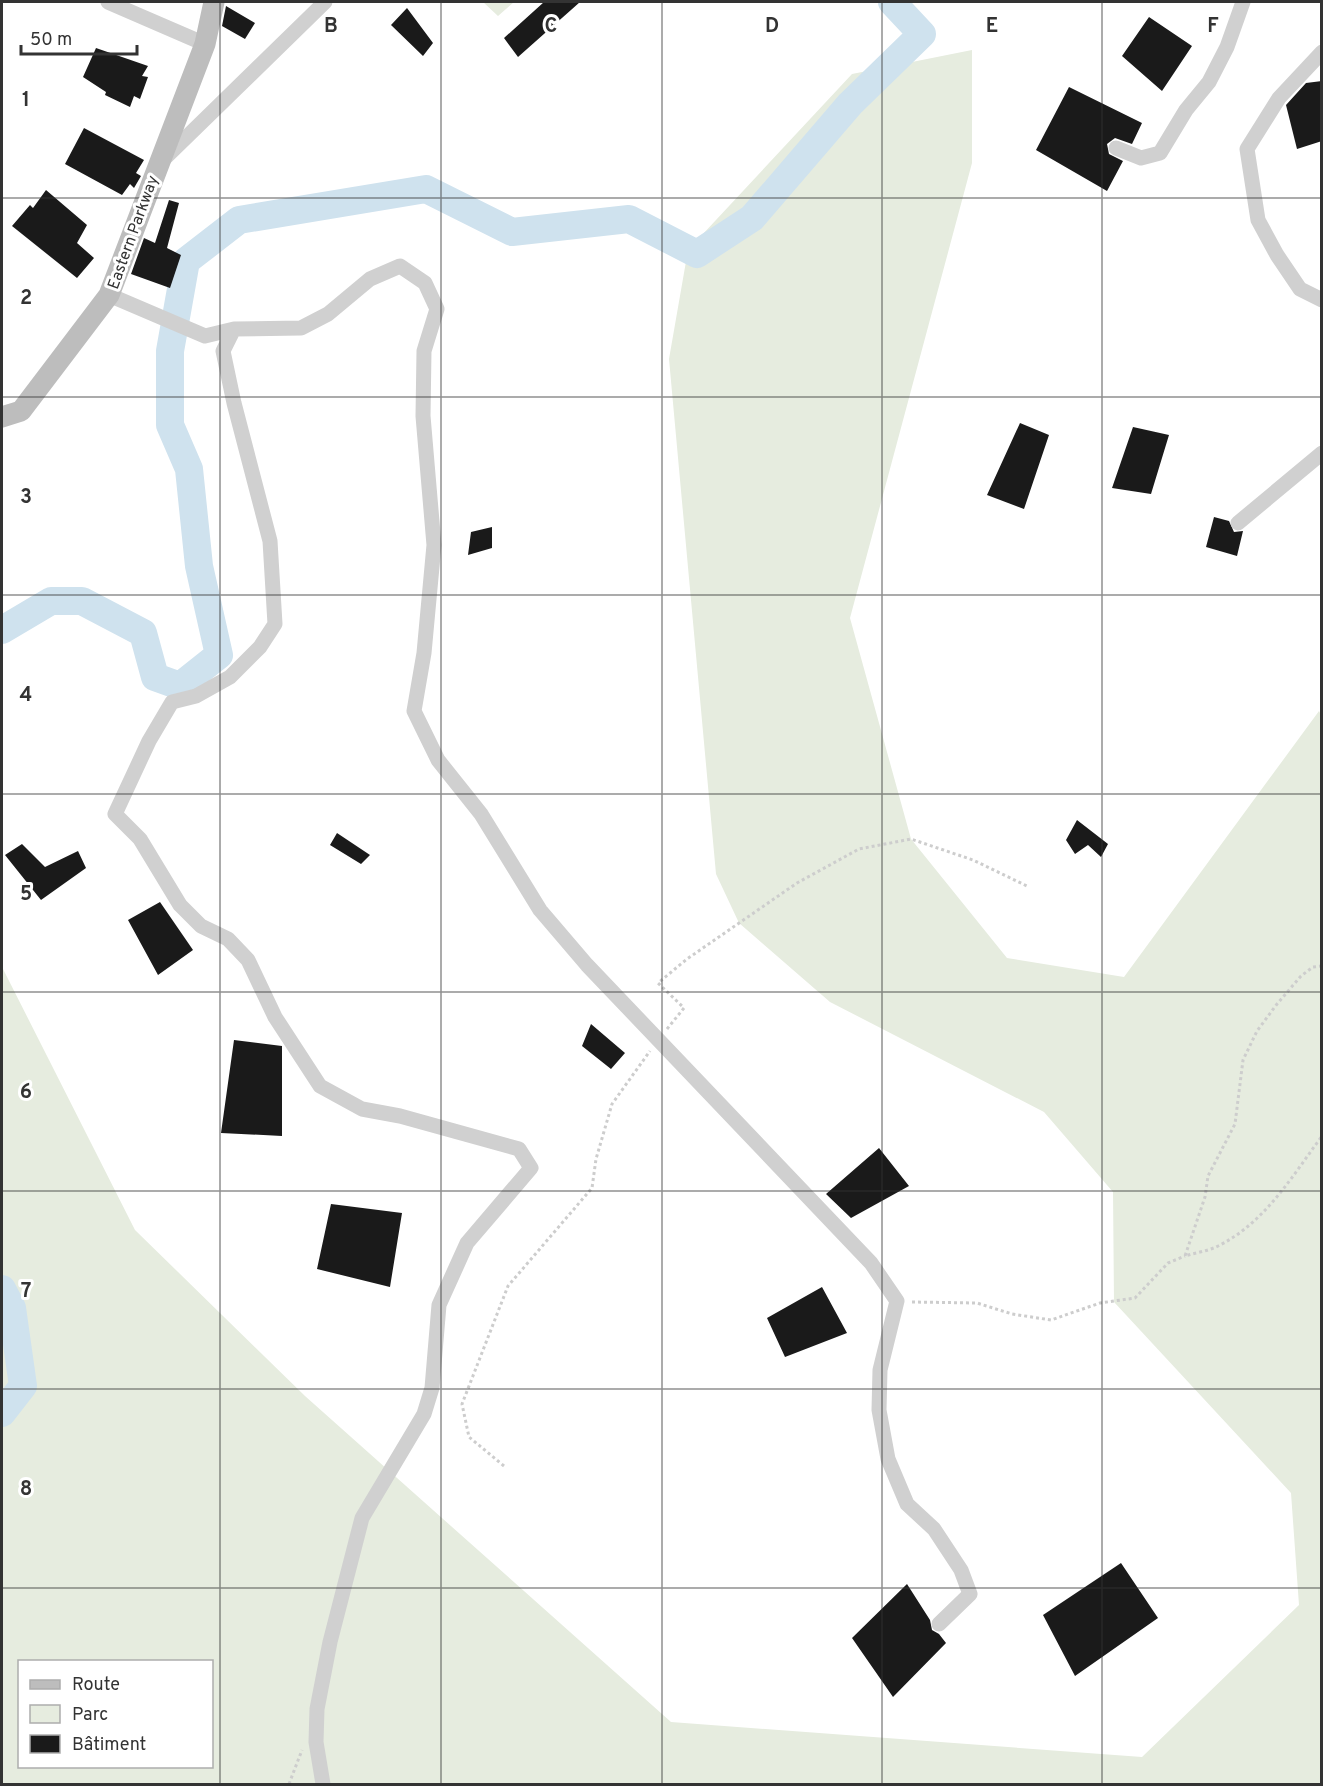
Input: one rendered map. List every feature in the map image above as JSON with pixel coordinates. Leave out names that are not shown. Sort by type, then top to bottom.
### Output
[{"type":"street","points":[[108,2],[205,44]]},
{"type":"street","points":[[157,166],[205,44],[214,2]]},
{"type":"street","name":"Eastern Parkway","points":[[2,417],[21,411],[109,295],[157,166],[325,2]]},
{"type":"street","points":[[1116,148],[1141,158],[1160,153],[1186,110],[1209,82],[1227,47],[1243,2]]},
{"type":"street","points":[[1322,52],[1279,98],[1247,149],[1258,220],[1277,255],[1300,289],[1322,300]]},
{"type":"street","points":[[109,295],[206,336],[234,330],[301,328],[328,314],[370,279],[400,266],[425,283],[437,309],[424,351],[423,416],[434,545],[424,653],[414,711],[438,760],[481,814],[540,910],[587,964],[871,1263],[897,1301],[880,1370],[879,1410],[888,1459],[907,1504],[934,1529],[961,1570],[970,1594],[939,1624]]},
{"type":"street","points":[[234,330],[223,351],[234,403],[270,541],[275,624],[260,646],[230,677],[196,696],[172,702],[150,741],[116,814],[140,839],[180,906],[201,926],[228,939],[248,960],[275,1017],[320,1086],[362,1109],[400,1116],[519,1149],[531,1168],[467,1243],[439,1305],[432,1388],[424,1414],[362,1518],[330,1642],[317,1709],[316,1742],[323,1785]]},
{"type":"street","points":[[1238,523],[1322,453]]},
{"type":"path","points":[[1185,1256],[1205,1197],[1208,1176],[1235,1124],[1243,1060],[1257,1031],[1277,1004],[1301,976],[1313,968],[1322,966]]},
{"type":"path","points":[[897,1301],[977,1303],[1012,1314],[1051,1320],[1100,1303],[1135,1298],[1168,1263],[1216,1247],[1254,1222],[1266,1211],[1322,1136]]},
{"type":"green space","points":[[483,2],[514,2],[498,16]]},
{"type":"green space","points":[[972,50],[972,163],[850,618],[911,839],[1007,958],[1124,977],[1319,711],[1321,715],[1321,1784],[2,1784],[2,967],[135,1230],[305,1396],[671,1722],[1142,1757],[1299,1605],[1291,1493],[1114,1302],[1113,1192],[1044,1112],[830,1002],[739,923],[716,874],[669,359],[688,250],[852,74]]},
{"type":"building","points":[[544,2],[580,2],[518,57],[504,38]]},
{"type":"building","points":[[226,6],[255,23],[245,39],[222,26]]},
{"type":"building","points":[[407,8],[433,43],[423,56],[391,25]]},
{"type":"building","points":[[1149,17],[1192,46],[1162,91],[1122,56]]},
{"type":"building","points":[[96,48],[148,66],[142,76],[148,77],[140,99],[134,96],[130,107],[105,95],[106,92],[83,77]]},
{"type":"building","points":[[1322,81],[1322,141],[1297,149],[1286,105],[1306,83]]},
{"type":"building","points":[[1069,87],[1142,123],[1132,144],[1115,138],[1107,144],[1109,154],[1123,161],[1107,191],[1036,150]]},
{"type":"building","points":[[84,128],[144,160],[136,173],[141,176],[134,188],[130,184],[122,195],[65,164]]},
{"type":"building","points":[[46,190],[87,225],[77,243],[94,258],[77,278],[12,226],[30,205],[33,208]]},
{"type":"building","points":[[169,200],[179,203],[167,248],[181,255],[170,288],[131,274],[144,238],[155,243]]},
{"type":"building","points":[[1020,423],[1049,435],[1024,509],[987,495]]},
{"type":"building","points":[[1133,427],[1169,435],[1151,494],[1112,488]]},
{"type":"building","points":[[1214,517],[1229,521],[1234,532],[1243,531],[1237,556],[1206,547]]},
{"type":"building","points":[[492,527],[492,548],[468,555],[471,532]]},
{"type":"building","points":[[1077,820],[1108,844],[1101,857],[1088,845],[1075,854],[1066,840]]},
{"type":"building","points":[[337,833],[370,855],[361,864],[330,845]]},
{"type":"building","points":[[22,844],[45,867],[78,851],[86,868],[41,900],[5,855]]},
{"type":"building","points":[[160,902],[193,950],[158,975],[128,920]]},
{"type":"building","points":[[591,1024],[625,1053],[611,1069],[582,1046]]},
{"type":"building","points":[[234,1040],[282,1046],[282,1136],[221,1133]]},
{"type":"building","points":[[879,1148],[909,1186],[851,1218],[826,1194]]},
{"type":"building","points":[[331,1204],[402,1213],[390,1287],[317,1269]]},
{"type":"building","points":[[822,1287],[847,1333],[785,1357],[767,1318]]},
{"type":"building","points":[[1121,1563],[1158,1618],[1075,1676],[1043,1615]]},
{"type":"building","points":[[907,1584],[930,1620],[932,1630],[939,1634],[946,1643],[893,1697],[852,1638]]},
{"type":"waterway","points":[[2,630],[51,601],[82,601],[143,633],[155,677],[180,686],[219,655],[199,566],[189,469],[170,425],[170,351],[186,261],[239,220],[426,189],[512,232],[629,219],[697,254],[752,218],[850,104],[922,34],[892,2]]},
{"type":"waterway","points":[[2,1289],[12,1308],[23,1386],[2,1413]]}]
